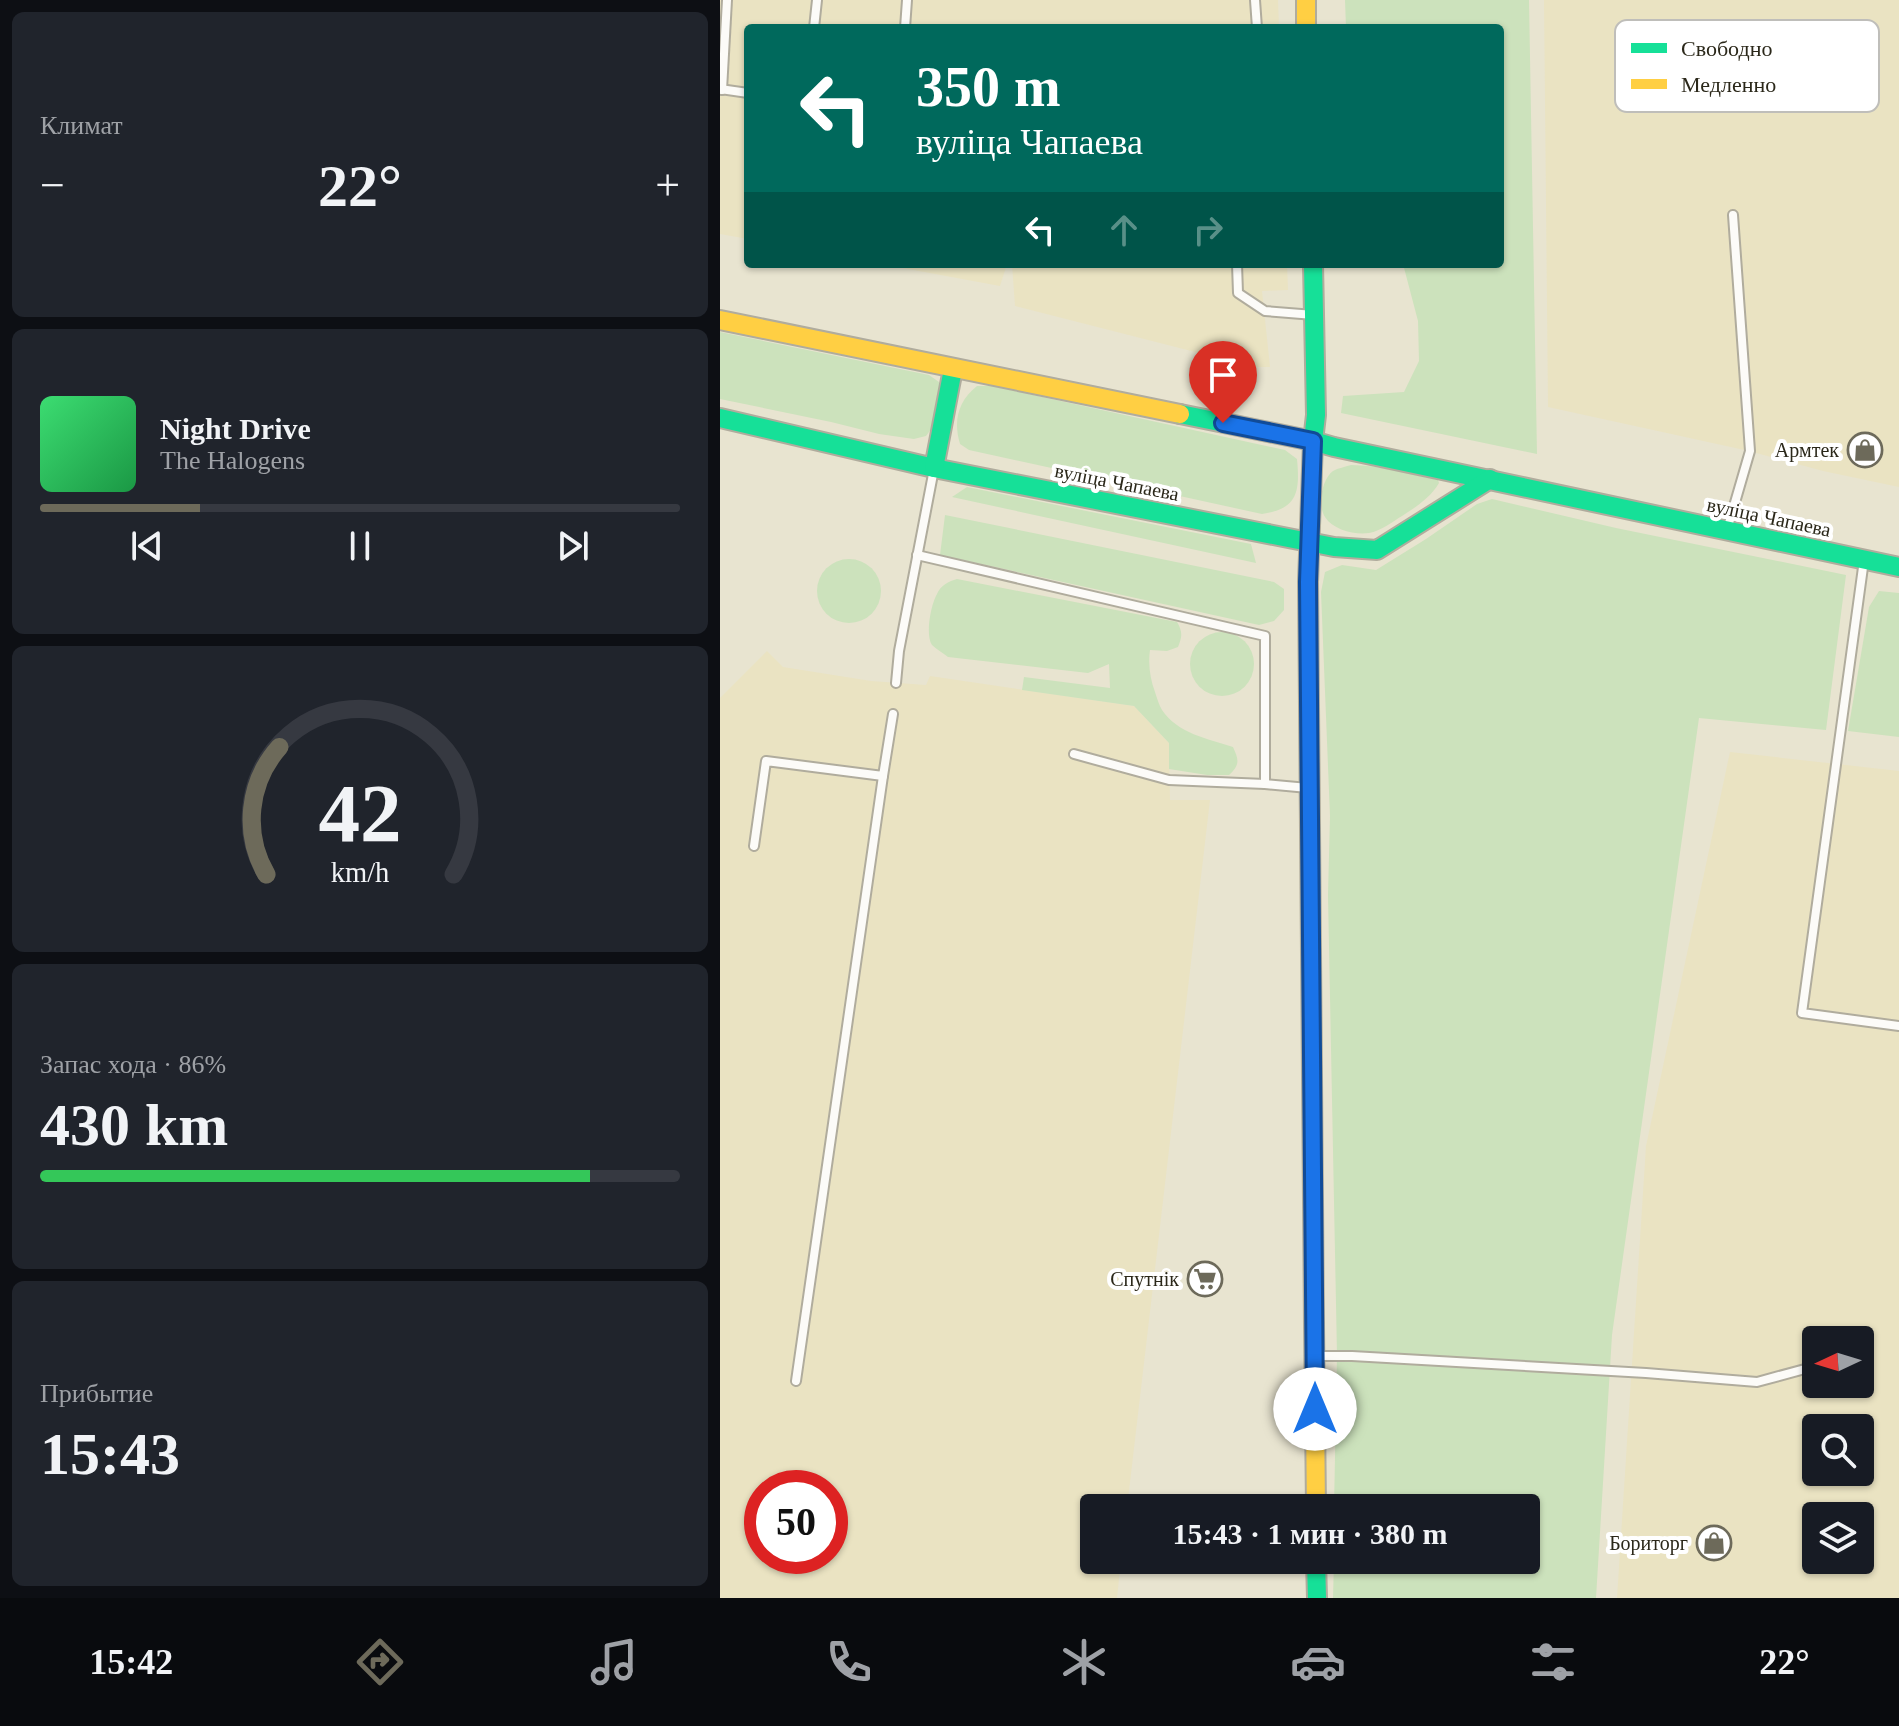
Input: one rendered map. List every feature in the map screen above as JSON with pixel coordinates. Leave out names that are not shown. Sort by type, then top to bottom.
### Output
[{"type":"main road","points":[[1306,0],[1306,24]]},
{"type":"main road","points":[[1313,268],[1316,415],[1308,542],[1316,1494]]},
{"type":"main road","name":"вуліца Чапаева","points":[[720,320],[1313,441],[1899,567]]},
{"type":"main road","points":[[934,468],[953,369]]},
{"type":"main road","name":"вуліца Чапаева","points":[[720,418],[934,468],[1334,547],[1377,550],[1490,479]]},
{"type":"main road","points":[[1316,1574],[1317,1598]]},
{"type":"lane","points":[[727,0],[721,90],[744,93]]},
{"type":"lane","points":[[814,24],[817,0]]},
{"type":"lane","points":[[905,24],[907,0]]},
{"type":"lane","points":[[1255,0],[1257,24]]},
{"type":"lane","points":[[1727,530],[1750,451],[1733,215]]},
{"type":"lane","points":[[1237,268],[1238,293],[1265,311],[1315,315]]},
{"type":"lane","points":[[896,683],[899,651],[934,468]]},
{"type":"lane","points":[[917,555],[1265,636],[1265,784]]},
{"type":"lane","points":[[1864,560],[1802,1013],[1899,1026]]},
{"type":"lane","points":[[796,1381],[893,714]]},
{"type":"lane","points":[[1074,754],[1169,780],[1309,788]]},
{"type":"lane","points":[[754,846],[766,761],[883,776]]},
{"type":"lane","points":[[1314,1356],[1646,1373],[1757,1382],[1802,1370]]},
{"type":"shaded area","points":[[720,0],[1278,0],[1279,24],[744,24],[744,238],[720,234]]},
{"type":"shaded area","points":[[1544,0],[1899,0],[1899,487],[1548,407]]},
{"type":"shaded area","points":[[903,268],[1006,268],[1000,286]]},
{"type":"shaded area","points":[[1012,268],[1287,268],[1288,290],[1262,291],[1270,367],[1254,367],[1015,306]]},
{"type":"shaded area","points":[[767,651],[783,667],[871,681],[926,685],[930,676],[1134,706],[1169,743],[1170,800],[1210,800],[1129,1494],[1080,1494],[1080,1574],[1120,1574],[1117,1598],[720,1598],[720,698]]},
{"type":"shaded area","points":[[1730,752],[1899,771],[1899,1598],[1617,1598],[1646,1146]]},
{"type":"green space","points":[[1345,0],[1529,0],[1537,454],[1341,413],[1343,396],[1404,392],[1419,361],[1418,321],[1404,268],[1504,268],[1504,24],[1346,24]]},
{"type":"green space","points":[[720,332],[929,375],[939,382],[941,396],[932,428],[926,436],[914,439],[720,399]]},
{"type":"green space","points":[[977,386],[992,386],[1285,450],[1297,459],[1297,489],[1290,503],[1283,508],[1262,514],[969,450],[960,444],[957,419],[965,398]]},
{"type":"green space","points":[[1351,465],[1394,470],[1438,480],[1439,483],[1423,501],[1386,526],[1369,533],[1351,532],[1329,522],[1321,499],[1329,475]]},
{"type":"green space","points":[[967,487],[1251,544],[1256,563],[952,497]]},
{"type":"green space","points":[[1492,499],[1846,575],[1826,730],[1699,718],[1612,1335],[1596,1598],[1333,1598],[1334,1574],[1540,1574],[1540,1494],[1334,1494],[1337,1355],[1328,895],[1330,816],[1321,592],[1325,572],[1342,565],[1376,570],[1477,504]]},
{"type":"green space","points":[[945,515],[1274,582],[1284,589],[1284,610],[1274,621],[1259,625],[940,555]]},
{"type":"green space","points":[[843,559],[855,559],[872,568],[879,579],[879,603],[872,614],[855,623],[843,623],[831,618],[822,609],[817,597],[817,585],[822,573],[831,564]]},
{"type":"green space","points":[[957,579],[1177,622],[1181,634],[1178,647],[1167,651],[1150,650],[1151,677],[1159,704],[1168,718],[1184,730],[1233,747],[1237,759],[1235,768],[1229,775],[1169,769],[1169,743],[1134,706],[1022,690],[1024,677],[1110,688],[1109,664],[1088,673],[948,657],[932,645],[930,620],[938,591]]},
{"type":"green space","points":[[1879,591],[1899,593],[1899,737],[1848,731],[1869,607]]},
{"type":"green space","points":[[1216,632],[1228,632],[1245,641],[1252,652],[1252,676],[1245,687],[1228,696],[1216,696],[1204,691],[1195,682],[1190,670],[1190,658],[1195,646],[1204,637]]},
{"type":"traffic: fast","points":[[1313,268],[1316,415],[1308,582],[1314,1325]]},
{"type":"traffic: fast","points":[[934,468],[953,369]]},
{"type":"traffic: fast","points":[[1180,414],[1899,567]]},
{"type":"traffic: fast","points":[[720,418],[934,468],[1334,547],[1377,550],[1490,479]]},
{"type":"traffic: fast","points":[[1316,1574],[1317,1598]]},
{"type":"traffic: slow","points":[[1306,0],[1306,24]]},
{"type":"traffic: slow","points":[[720,320],[1180,414]]},
{"type":"traffic: slow","points":[[1314,1325],[1316,1494]]},
{"type":"place","name":"Армтек","points":[[1865,450]]},
{"type":"place","name":"Спутнік","points":[[1205,1279]]},
{"type":"place","name":"Бориторг","points":[[1714,1543]]},
{"type":"route","points":[[1223,423],[1313,441],[1308,582],[1315,1409]]}]
